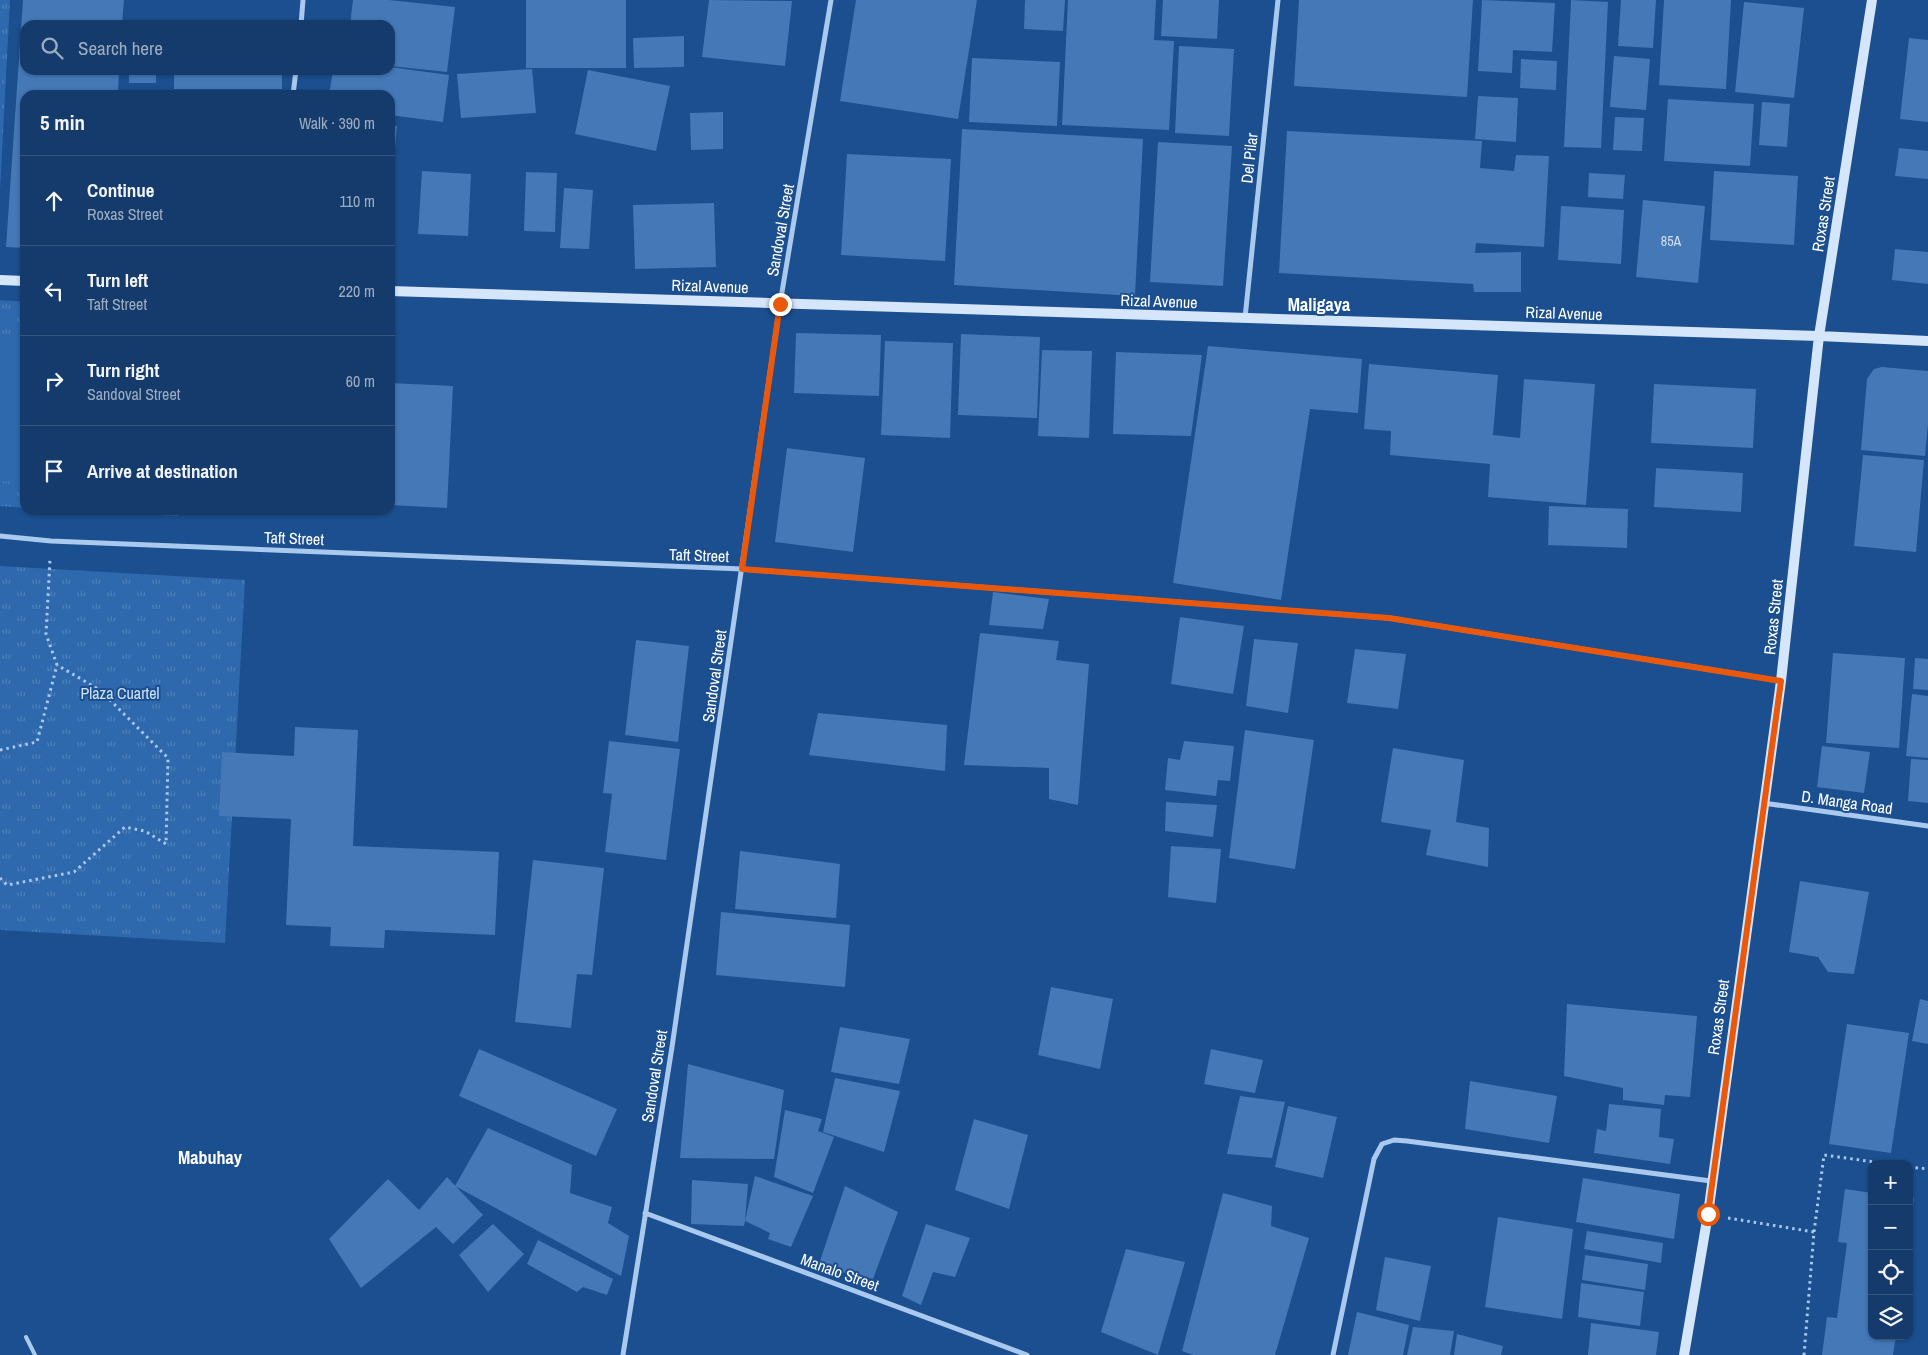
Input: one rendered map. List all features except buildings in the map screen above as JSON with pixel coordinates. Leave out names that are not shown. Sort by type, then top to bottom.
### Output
[{"type":"main road","name":"Roxas Street","points":[[1684,1355],[1708,1214],[1711,1181],[1781,681],[1819,336],[1872,0]]},
{"type":"main road","points":[[0,280],[20,281]]},
{"type":"main road","name":"Rizal Avenue","points":[[395,291],[1928,341]]},
{"type":"street","points":[[301,20],[303,0]]},
{"type":"street","name":"Sandoval Street","points":[[623,1355],[672,1047],[780,304],[831,0]]},
{"type":"street","name":"Del Pilar","points":[[1245,319],[1278,0]]},
{"type":"street","points":[[294,90],[295,75]]},
{"type":"street","name":"Taft Street","points":[[0,536],[51,541],[742,569],[1389,618],[1781,681]]},
{"type":"street","name":"D. Manga Road","points":[[1763,802],[1928,826]]},
{"type":"street","points":[[1333,1355],[1374,1159],[1382,1144],[1394,1140],[1407,1141],[1711,1181]]},
{"type":"street","name":"Manalo Street","points":[[645,1213],[1027,1355]]},
{"type":"lane","points":[[26,1337],[35,1355]]},
{"type":"path","points":[[0,750],[37,742],[58,665],[46,634],[51,541]]},
{"type":"path","points":[[0,878],[7,885],[74,872],[124,827],[145,831],[166,844],[168,758],[100,690],[58,665]]},
{"type":"path","points":[[1804,1355],[1814,1232],[1824,1155],[1868,1161]]},
{"type":"path","points":[[1913,1167],[1928,1169]]},
{"type":"path","points":[[1708,1214],[1814,1232]]},
{"type":"green space","points":[[0,0],[10,0],[0,190]]},
{"type":"green space","points":[[0,300],[20,302],[20,508],[0,506]]},
{"type":"green space","points":[[0,339],[20,340],[20,483],[0,481]]},
{"type":"green space","name":"Plaza Cuartel","points":[[0,566],[245,580],[225,943],[0,930]]},
{"type":"district","name":"Maligaya","points":[[1319,305]]},
{"type":"district","name":"Mabuhay","points":[[210,1158]]},
{"type":"route","points":[[780,304],[742,569],[1389,618],[1781,681],[1711,1181],[1708,1214]]}]
